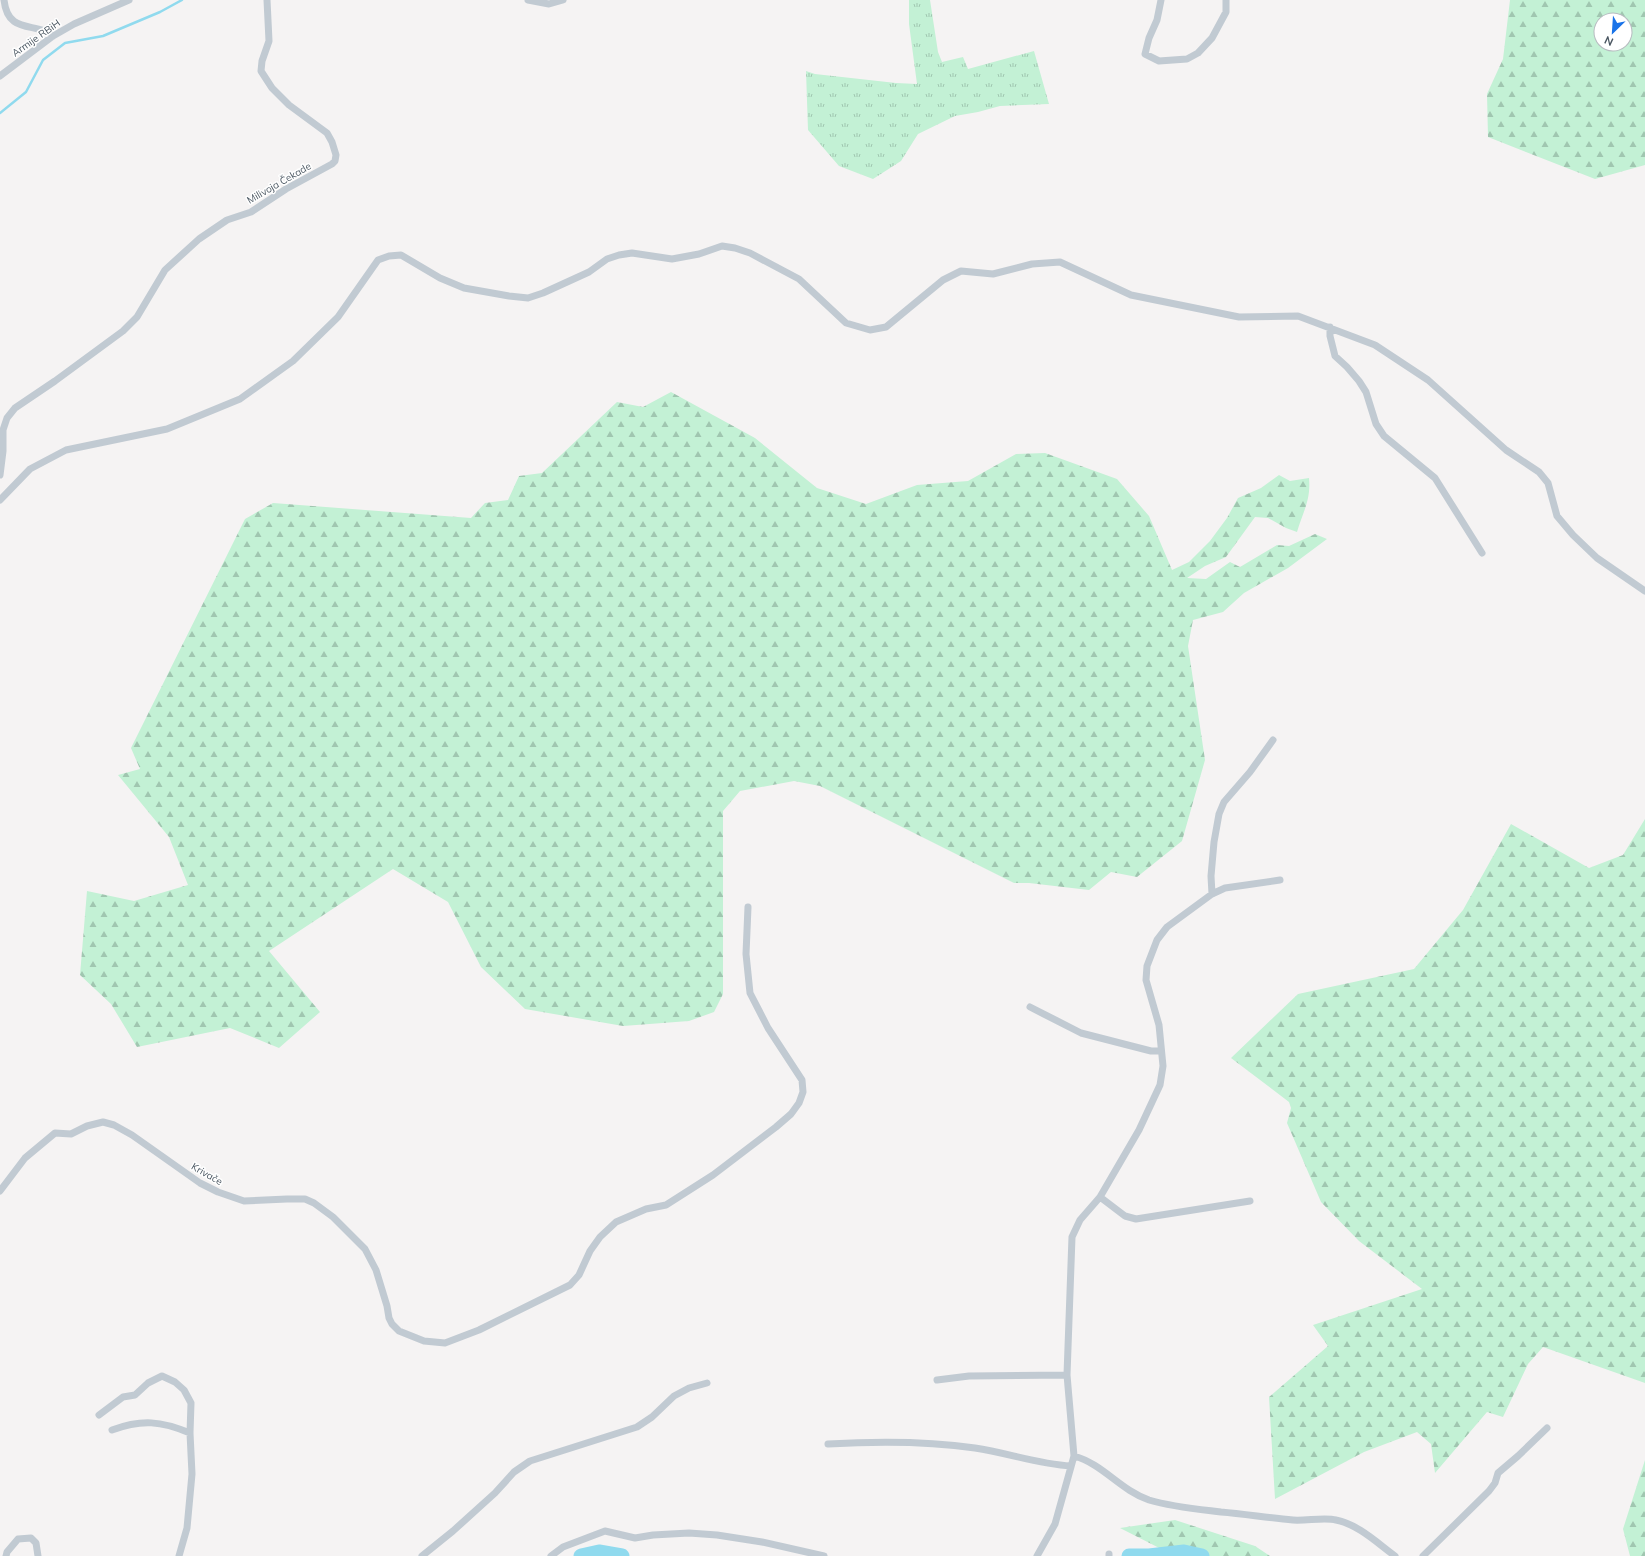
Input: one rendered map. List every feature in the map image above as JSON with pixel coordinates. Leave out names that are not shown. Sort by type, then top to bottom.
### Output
[{"type":"street","points":[[4,0],[8,16],[16,22],[25,27],[46,31],[53,36]]},
{"type":"street","name":"Armije RBiH","points":[[0,76],[53,36],[74,24],[129,0]]},
{"type":"street","name":"Milivoja Čekade","points":[[0,475],[3,451],[3,430],[7,418],[15,408],[56,381],[123,331],[137,317],[165,270],[199,239],[227,220],[251,212],[286,189],[335,161],[336,155],[332,142],[327,133],[289,105],[272,88],[261,71],[262,61],[269,40],[267,0]]},
{"type":"street","points":[[528,0],[549,4],[563,0]]},
{"type":"street","points":[[1161,0],[1157,20],[1149,38],[1145,54],[1159,61],[1187,59],[1198,53],[1212,38],[1226,12],[1226,0]]},
{"type":"street","points":[[0,500],[30,469],[66,450],[167,429],[240,399],[293,361],[338,317],[378,260],[389,256],[401,255],[440,278],[464,288],[528,298],[544,293],[589,272],[607,259],[619,255],[632,253],[672,259],[699,254],[722,246],[735,248],[750,253],[799,280],[846,322],[870,330],[886,327],[943,280],[961,271],[993,274],[1032,264],[1060,262],[1131,294],[1239,317],[1298,316],[1375,345],[1428,380],[1506,450],[1539,472],[1548,483],[1557,516],[1573,535],[1597,558],[1645,591]]},
{"type":"street","points":[[1330,327],[1330,336],[1335,356],[1347,367],[1366,392],[1376,424],[1384,436],[1435,478],[1482,553]]},
{"type":"street","points":[[1212,894],[1211,876],[1214,842],[1219,814],[1224,802],[1250,772],[1273,740]]},
{"type":"street","points":[[1036,1556],[1055,1524],[1074,1456],[1067,1375],[1072,1237],[1080,1220],[1100,1197],[1151,1107],[1160,1084],[1163,1066],[1159,1025],[1146,980],[1147,966],[1157,940],[1167,927],[1212,894],[1226,888],[1280,880]]},
{"type":"street","name":"Krivače","points":[[0,1191],[25,1158],[55,1133],[71,1134],[87,1126],[103,1122],[114,1125],[132,1135],[200,1183],[218,1192],[244,1201],[305,1199],[323,1209],[365,1249],[376,1270],[392,1324],[399,1331],[424,1341],[445,1343],[479,1330],[570,1285],[579,1275],[590,1251],[600,1237],[616,1222],[646,1209],[666,1205],[713,1175],[791,1114],[799,1103],[803,1092],[802,1080],[768,1028],[750,993],[746,954],[748,906]]},
{"type":"street","points":[[1030,1007],[1081,1033],[1151,1051],[1161,1051]]},
{"type":"street","points":[[1100,1197],[1125,1216],[1136,1219],[1250,1201]]},
{"type":"street","points":[[937,1380],[969,1376],[1067,1375]]},
{"type":"street","points":[[99,1415],[123,1397],[135,1395],[148,1383],[162,1376],[175,1382],[184,1390],[191,1403],[190,1433],[192,1474],[187,1528],[179,1556]]},
{"type":"street","points":[[422,1556],[453,1531],[495,1493],[514,1472],[530,1461],[637,1427],[652,1416],[674,1396],[689,1388],[707,1383]]},
{"type":"street","points":[[112,1430],[125,1425],[147,1422],[161,1424],[190,1433]]},
{"type":"street","points":[[1423,1556],[1489,1491],[1495,1482],[1498,1473],[1547,1428]]},
{"type":"street","points":[[828,1444],[887,1442],[948,1445],[976,1448],[1053,1465],[1071,1466]]},
{"type":"street","points":[[1074,1456],[1097,1466],[1122,1486],[1149,1500],[1185,1509],[1284,1519],[1335,1520],[1354,1526],[1367,1534],[1395,1556]]},
{"type":"street","points":[[551,1556],[563,1546],[605,1531],[635,1538],[653,1535],[717,1535],[762,1542],[824,1556]]},
{"type":"street","points":[[6,1556],[7,1552],[18,1539],[31,1538],[36,1543],[38,1556]]},
{"type":"green space","points":[[909,0],[930,0],[938,52],[942,62],[963,57],[968,69],[1034,51],[1049,104],[1000,106],[955,116],[918,134],[901,161],[873,179],[839,166],[808,130],[806,71],[815,74],[917,84],[909,24]]},
{"type":"green space","points":[[1510,0],[1645,0],[1645,165],[1595,179],[1488,137],[1487,94],[1503,59]]},
{"type":"green space","points":[[671,392],[755,438],[817,488],[866,504],[917,485],[968,481],[1016,454],[1045,453],[1117,479],[1149,516],[1172,570],[1189,562],[1210,541],[1227,518],[1238,498],[1261,488],[1279,475],[1290,481],[1309,478],[1308,500],[1297,532],[1268,518],[1255,517],[1226,557],[1205,566],[1187,578],[1206,579],[1230,562],[1240,567],[1277,545],[1289,546],[1315,534],[1327,539],[1288,568],[1244,593],[1223,612],[1193,620],[1188,646],[1205,760],[1182,841],[1137,877],[1111,872],[1089,890],[1029,883],[1014,883],[820,786],[794,781],[740,791],[723,811],[723,994],[714,1012],[689,1021],[623,1026],[525,1009],[481,967],[448,902],[393,869],[269,951],[320,1012],[279,1048],[230,1028],[137,1047],[111,1004],[80,975],[87,891],[134,901],[188,885],[169,837],[118,775],[140,769],[131,748],[245,519],[273,503],[471,518],[485,503],[508,500],[519,476],[542,473],[617,402],[643,407]]},
{"type":"green space","points":[[1645,819],[1645,1383],[1543,1347],[1528,1364],[1503,1417],[1487,1412],[1435,1473],[1431,1444],[1417,1432],[1364,1452],[1275,1499],[1269,1397],[1328,1346],[1313,1325],[1422,1289],[1359,1241],[1321,1202],[1287,1123],[1291,1108],[1289,1102],[1231,1058],[1298,994],[1414,969],[1463,910],[1511,824],[1589,868],[1623,855]]},
{"type":"green space","points":[[1645,1460],[1645,1556],[1630,1556],[1623,1529]]},
{"type":"green space","points":[[1175,1520],[1255,1546],[1270,1556],[1175,1556],[1120,1528]]},
{"type":"waterway","points":[[0,113],[26,92],[43,60],[65,43],[103,36],[160,12],[182,0]]},
{"type":"waterway","points":[[581,1556],[599,1552],[622,1556]]},
{"type":"waterway","points":[[1129,1556],[1149,1556],[1184,1552],[1202,1556]]}]
